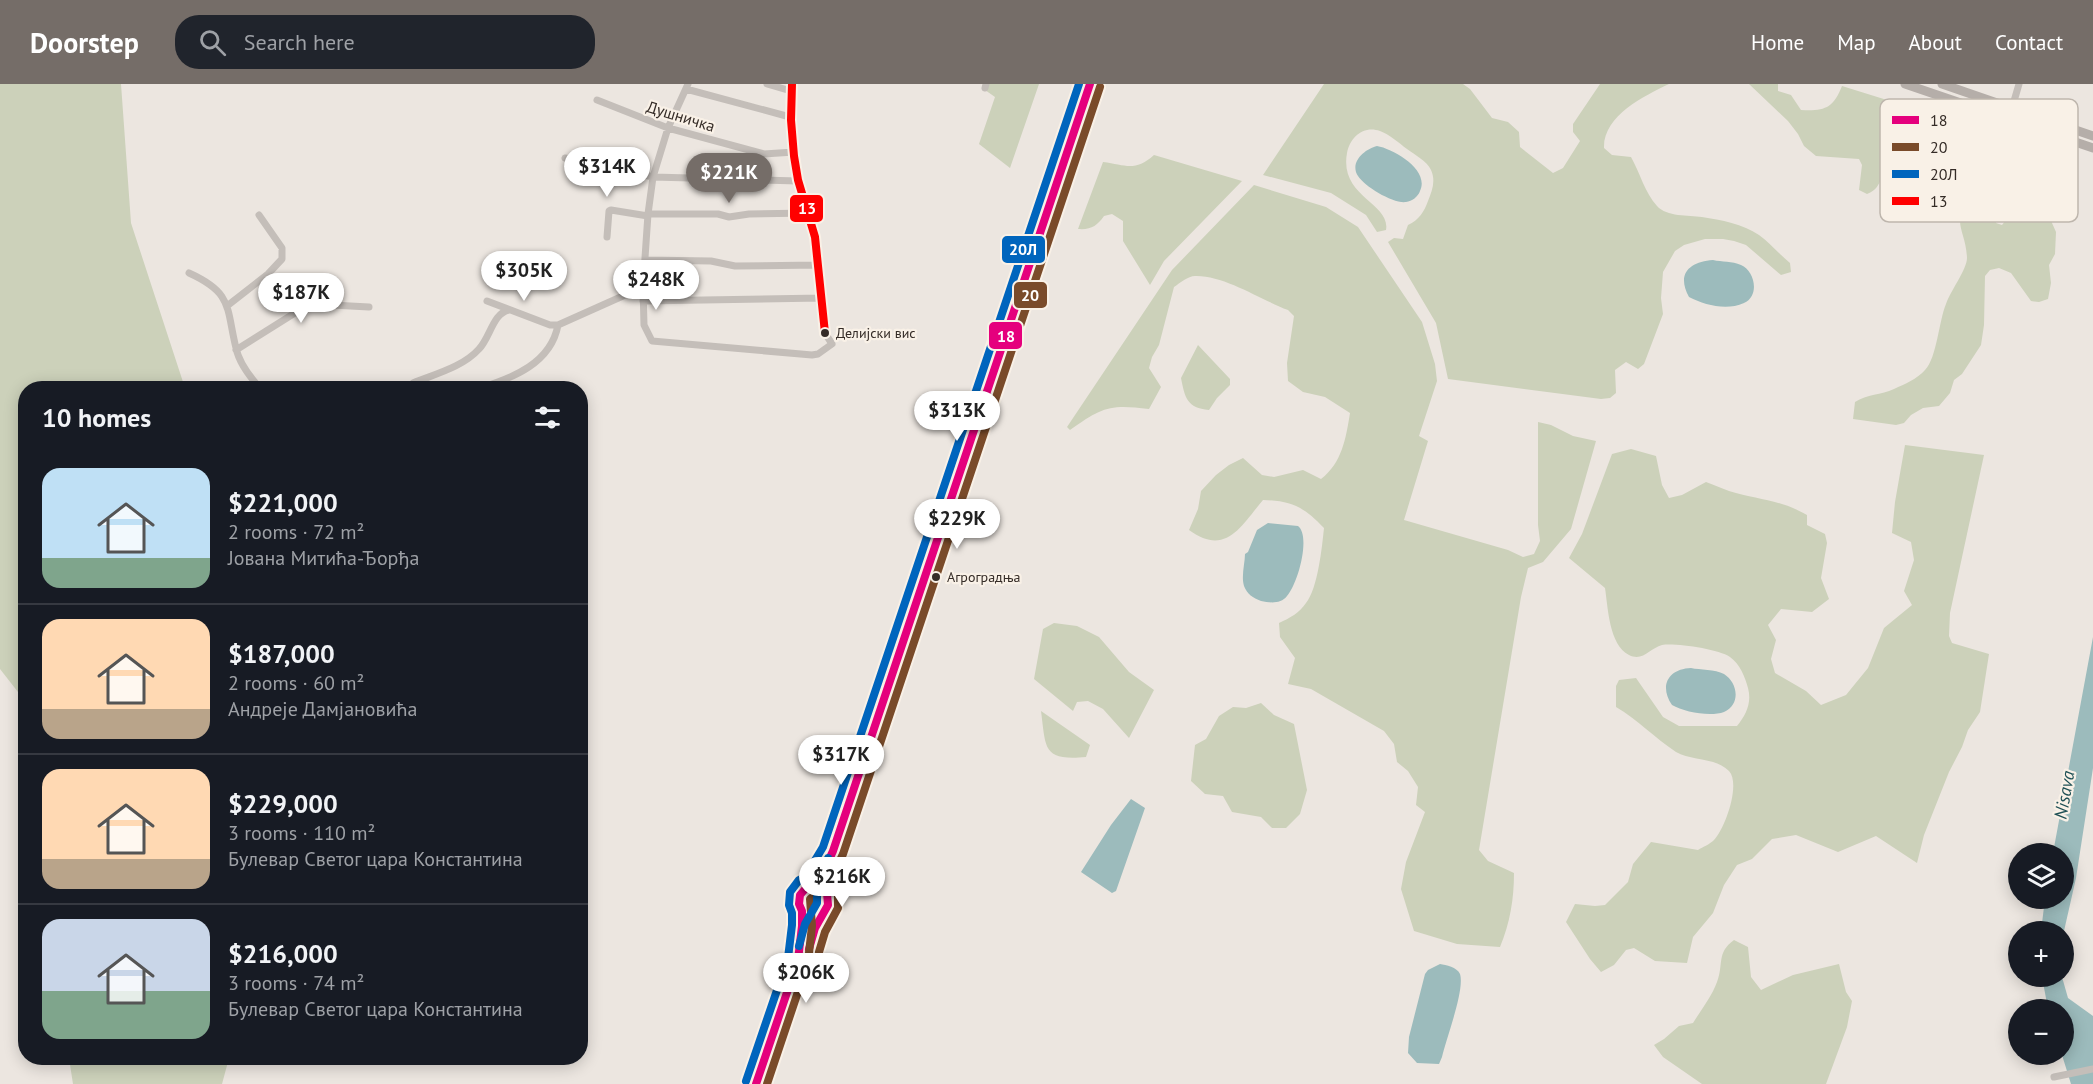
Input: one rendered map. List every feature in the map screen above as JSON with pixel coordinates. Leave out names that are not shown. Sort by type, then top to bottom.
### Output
[{"type":"main road","points":[[812,886],[827,864],[837,840],[1090,84]]},
{"type":"main road","points":[[765,1084],[812,935],[828,905],[827,893],[1099,84]]},
{"type":"main road","points":[[1905,84],[1949,99]]},
{"type":"main road","points":[[1942,84],[1986,99]]},
{"type":"main road","points":[[2078,131],[2093,136]]},
{"type":"main road","points":[[2078,143],[2093,148]]},
{"type":"main road","points":[[756,1084],[798,960],[802,911],[799,904],[800,895],[806,888],[812,886],[827,893]]},
{"type":"main road","points":[[802,911],[809,916],[822,914]]},
{"type":"street","points":[[767,84],[791,87],[790,117],[798,181],[810,213],[825,333],[832,344],[818,354],[807,355],[652,341],[644,326],[643,287],[653,177],[668,128],[687,86],[790,117]]},
{"type":"street","points":[[2015,99],[2019,84]]},
{"type":"street","name":"Душничка","points":[[597,100],[668,128],[765,154],[794,152]]},
{"type":"street","points":[[565,159],[653,177],[798,181]]},
{"type":"street","points":[[607,237],[609,211],[611,210],[648,215],[718,214],[729,217],[810,213]]},
{"type":"street","points":[[227,306],[282,260],[282,248],[259,215]]},
{"type":"street","points":[[645,260],[711,261],[735,266],[818,265]]},
{"type":"street","points":[[189,273],[217,288],[227,306],[236,350],[248,375],[254,381]]},
{"type":"street","points":[[487,301],[550,325],[558,325],[643,287]]},
{"type":"street","points":[[643,301],[822,298]]},
{"type":"street","points":[[236,350],[306,306],[313,304],[369,307]]},
{"type":"street","points":[[416,381],[466,362],[481,348],[500,314],[509,310]]},
{"type":"street","points":[[504,381],[540,360],[547,352],[558,325]]},
{"type":"street","points":[[2054,1077],[2093,1069]]},
{"type":"green space","points":[[0,84],[121,84],[131,223],[183,381],[18,381],[18,692],[0,669]]},
{"type":"green space","points":[[987,84],[1039,84],[1010,168],[979,144],[995,97],[985,90]]},
{"type":"green space","points":[[1324,84],[1463,84],[1470,89],[1492,118],[1508,122],[1519,132],[1520,147],[1553,173],[1563,168],[1580,141],[1573,132],[1573,124],[1600,84],[1669,84],[1627,108],[1610,126],[1605,137],[1604,148],[1612,155],[1631,157],[1649,195],[1661,210],[1672,214],[1724,221],[1753,231],[1790,263],[1791,272],[1781,275],[1746,245],[1723,239],[1705,239],[1684,245],[1675,251],[1663,272],[1661,298],[1663,314],[1644,364],[1638,369],[1626,362],[1615,370],[1616,393],[1610,398],[1601,399],[1448,379],[1436,323],[1388,242],[1394,238],[1403,239],[1408,225],[1425,209],[1433,182],[1431,170],[1427,164],[1380,131],[1363,131],[1351,142],[1347,153],[1350,180],[1381,213],[1386,230],[1377,232],[1366,215],[1331,193],[1263,175]]},
{"type":"green space","points":[[1749,84],[1778,84],[1778,91],[1791,95],[1801,110],[1827,107],[1835,100],[1842,86],[1884,99],[1880,99],[1880,182],[1877,187],[1867,194],[1859,190],[1862,165],[1859,159],[1816,156],[1804,146],[1788,121]]},
{"type":"green space","points":[[1154,155],[1242,181],[1164,261],[1150,285],[1123,241],[1123,221],[1112,214],[1104,216],[1093,227],[1078,229],[1103,162],[1130,166],[1141,164]]},
{"type":"green space","points":[[1254,185],[1326,207],[1358,227],[1422,322],[1435,364],[1437,381],[1419,436],[1428,441],[1404,520],[1508,550],[1523,557],[1534,554],[1540,541],[1538,422],[1551,425],[1573,436],[1596,441],[1571,529],[1543,562],[1528,568],[1521,597],[1479,850],[1488,861],[1514,873],[1511,911],[1500,947],[1457,944],[1414,931],[1401,889],[1406,862],[1425,812],[1416,805],[1418,787],[1408,771],[1397,762],[1394,744],[1384,731],[1311,689],[1288,684],[1295,658],[1280,637],[1279,623],[1303,607],[1314,588],[1324,528],[1297,506],[1263,500],[1240,528],[1223,539],[1202,538],[1189,530],[1198,509],[1201,491],[1216,475],[1243,458],[1262,475],[1274,477],[1303,470],[1321,479],[1338,458],[1345,441],[1350,413],[1325,397],[1303,392],[1288,381],[1287,363],[1294,316],[1288,310],[1218,279],[1195,276],[1187,278],[1174,287],[1159,345],[1152,357],[1149,368],[1161,387],[1149,409],[1115,407],[1090,416],[1070,430],[1067,427],[1172,270]]},
{"type":"green space","points":[[1960,222],[1996,222],[2002,225],[2004,222],[2052,222],[2056,232],[2055,254],[2049,265],[2051,283],[2048,299],[2039,302],[2031,301],[2011,273],[1999,268],[1990,270],[1985,276],[1984,325],[1981,345],[1962,374],[1954,380],[1950,393],[1939,406],[1923,408],[1911,415],[1904,423],[1896,425],[1853,419],[1855,402],[1864,397],[1889,391],[1915,379],[1929,364],[1946,304],[1966,263],[1966,248]]},
{"type":"green space","points":[[1198,345],[1230,379],[1230,385],[1209,410],[1196,407],[1188,401],[1181,378]]},
{"type":"green space","points":[[1905,445],[1984,455],[1950,613],[1949,636],[1952,643],[1989,654],[1980,712],[1968,730],[1949,772],[1924,835],[1917,863],[1876,836],[1838,852],[1796,835],[1772,839],[1752,859],[1737,865],[1724,885],[1713,913],[1693,937],[1687,963],[1655,961],[1634,948],[1626,950],[1614,965],[1601,972],[1566,922],[1575,904],[1605,905],[1628,882],[1633,864],[1651,842],[1698,850],[1712,841],[1727,817],[1733,786],[1729,771],[1717,763],[1676,752],[1616,707],[1616,686],[1619,680],[1636,678],[1663,717],[1679,726],[1737,726],[1749,704],[1748,688],[1742,671],[1734,660],[1724,654],[1677,645],[1662,645],[1638,657],[1622,650],[1613,634],[1605,588],[1569,558],[1582,534],[1612,454],[1631,449],[1656,456],[1662,485],[1669,498],[1682,495],[1706,482],[1729,491],[1797,510],[1807,515],[1807,525],[1825,534],[1827,543],[1821,578],[1829,599],[1812,612],[1781,609],[1768,625],[1776,640],[1771,659],[1775,673],[1806,691],[1821,705],[1846,695],[1868,668],[1884,628],[1912,605],[1904,591],[1914,560],[1911,542],[1892,533]]},
{"type":"green space","points":[[1054,623],[1077,626],[1099,637],[1129,672],[1154,690],[1129,738],[1103,709],[1088,701],[1077,702],[1073,711],[1034,679],[1043,629]]},
{"type":"green space","points":[[1261,703],[1274,715],[1294,724],[1307,790],[1300,814],[1286,828],[1272,828],[1261,817],[1232,812],[1223,796],[1205,794],[1191,781],[1195,745],[1206,739],[1219,716],[1233,707],[1246,708]]},
{"type":"green space","points":[[1041,711],[1090,745],[1086,757],[1061,757],[1049,749],[1044,734]]},
{"type":"green space","points":[[1734,940],[1748,947],[1751,977],[1761,990],[1793,975],[1839,964],[1846,992],[1852,1001],[1847,1027],[1826,1084],[1702,1084],[1663,1057],[1654,1045],[1679,1026],[1693,1023],[1715,987],[1723,954]]},
{"type":"green space","points":[[70,1065],[227,1065],[222,1084],[73,1084]]},
{"type":"water","points":[[1377,146],[1401,156],[1415,168],[1422,183],[1419,193],[1414,198],[1401,202],[1387,198],[1358,176],[1355,166],[1357,161],[1363,153]]},
{"type":"water","points":[[1713,260],[1741,265],[1750,272],[1754,289],[1749,300],[1730,307],[1723,307],[1709,305],[1689,297],[1684,281],[1688,270],[1698,263]]},
{"type":"water","points":[[1268,523],[1298,526],[1302,531],[1303,539],[1302,560],[1291,590],[1285,599],[1275,602],[1261,601],[1253,597],[1243,582],[1245,554],[1257,530]]},
{"type":"water","name":"Nisava","points":[[2093,637],[2093,768],[2074,887],[2074,843],[2055,843]]},
{"type":"water","points":[[1691,668],[1716,671],[1729,678],[1736,693],[1733,704],[1724,712],[1705,714],[1690,712],[1672,705],[1666,691],[1668,680],[1676,672]]},
{"type":"water","points":[[1131,799],[1145,808],[1116,891],[1112,893],[1081,872],[1111,825]]},
{"type":"water","points":[[2044,909],[2069,909],[2066,921],[2042,921]]},
{"type":"water","points":[[1440,964],[1454,968],[1460,974],[1458,1003],[1439,1064],[1417,1063],[1408,1053],[1409,1037],[1425,974]]},
{"type":"water","points":[[2044,987],[2065,987],[2069,999],[2046,999]]},
{"type":"water","points":[[2074,1002],[2093,1016],[2093,1084],[2071,1084],[2065,1065],[2074,1065]]},
{"type":"transit line","name":"13","points":[[792,84],[791,120],[794,156],[798,180],[815,237],[825,333]]},
{"type":"transit line","name":"20Л","points":[[746,1081],[788,958],[792,925],[790,892],[799,880],[805,877],[823,847],[1079,84]]},
{"type":"transit line","name":"18","points":[[756,1084],[798,960],[802,926],[800,895],[806,888],[812,886],[833,851],[1090,84]]},
{"type":"transit line","name":"20","points":[[767,1084],[808,962],[812,926],[810,899],[830,880],[843,854],[1100,87]]},
{"type":"transit line","name":"20Л","points":[[799,946],[805,924],[817,903],[817,891],[828,858]]},
{"type":"transit line","name":"18","points":[[809,949],[815,928],[828,905],[827,893],[838,862]]},
{"type":"transit line","name":"20","points":[[819,952],[825,932],[838,908],[838,894],[848,866]]},
{"type":"place","name":"Делијски вис","points":[[825,333]]},
{"type":"place","name":"Агроградња","points":[[936,577]]}]
